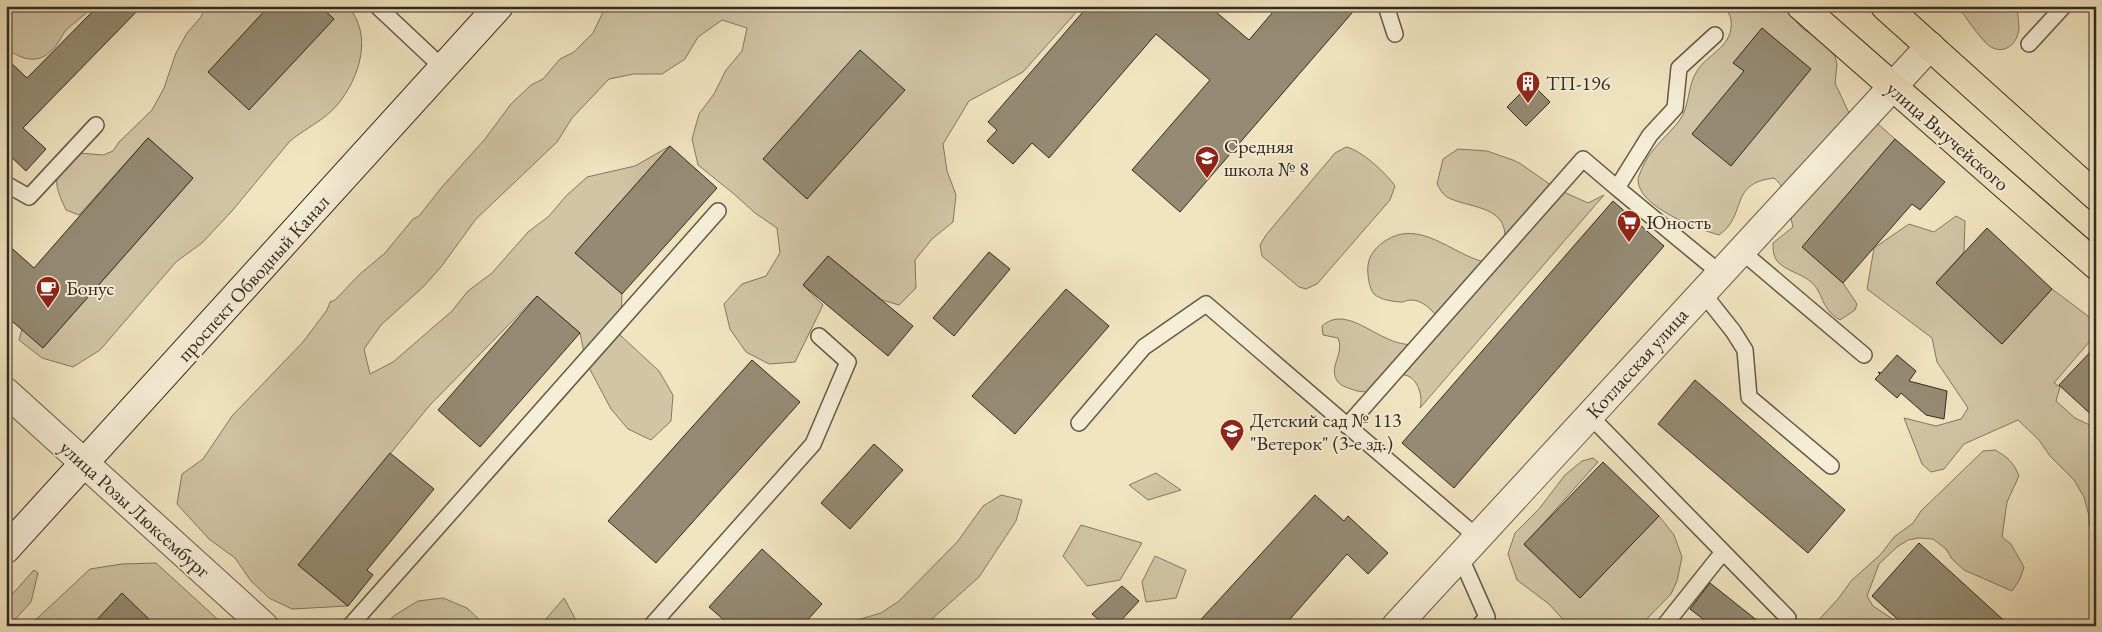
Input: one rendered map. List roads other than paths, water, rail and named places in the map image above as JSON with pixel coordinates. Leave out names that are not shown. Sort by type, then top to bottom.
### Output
[{"type":"main road","name":"улица Выучейского","points":[[1801,6],[1886,94],[2096,266]]},
{"type":"main road","points":[[1885,6],[2096,196]]},
{"type":"street","name":"проспект Обводный Канал","points":[[6,549],[499,6]]},
{"type":"street","name":"Котласская улица","points":[[1396,626],[1740,250],[1930,46]]},
{"type":"street","name":"улица Розы Люксембург","points":[[6,392],[264,626]]},
{"type":"lane","points":[[377,6],[443,68]]},
{"type":"lane","points":[[1386,6],[1395,34]]},
{"type":"lane","points":[[2029,44],[2064,6]]},
{"type":"lane","points":[[1617,188],[1650,135],[1675,108],[1679,68],[1715,35]]},
{"type":"lane","points":[[6,184],[28,197],[96,126]]},
{"type":"lane","points":[[1347,426],[1583,158],[1617,188],[1711,282],[1733,331],[1744,350],[1749,397],[1831,466]]},
{"type":"lane","points":[[350,626],[718,211]]},
{"type":"lane","points":[[1740,250],[1864,354]]},
{"type":"lane","points":[[1079,423],[1144,346],[1206,304],[1347,426],[1468,547],[1487,617],[1479,626]]},
{"type":"lane","points":[[652,626],[813,444],[848,362],[818,336]]},
{"type":"lane","points":[[1589,415],[1788,618]]},
{"type":"lane","points":[[1664,626],[1723,552]]},
{"type":"place","name":"ТП-196","points":[[1528,104]]},
{"type":"place","name":"Средняя школа № 8","points":[[1207,179]]},
{"type":"place","name":"Юность","points":[[1629,243]]},
{"type":"place","name":"Бонус","points":[[48,309]]},
{"type":"place","name":"Детский сад № 113 \"Ветерок\" (3-е зд.)","points":[[1232,452]]}]
